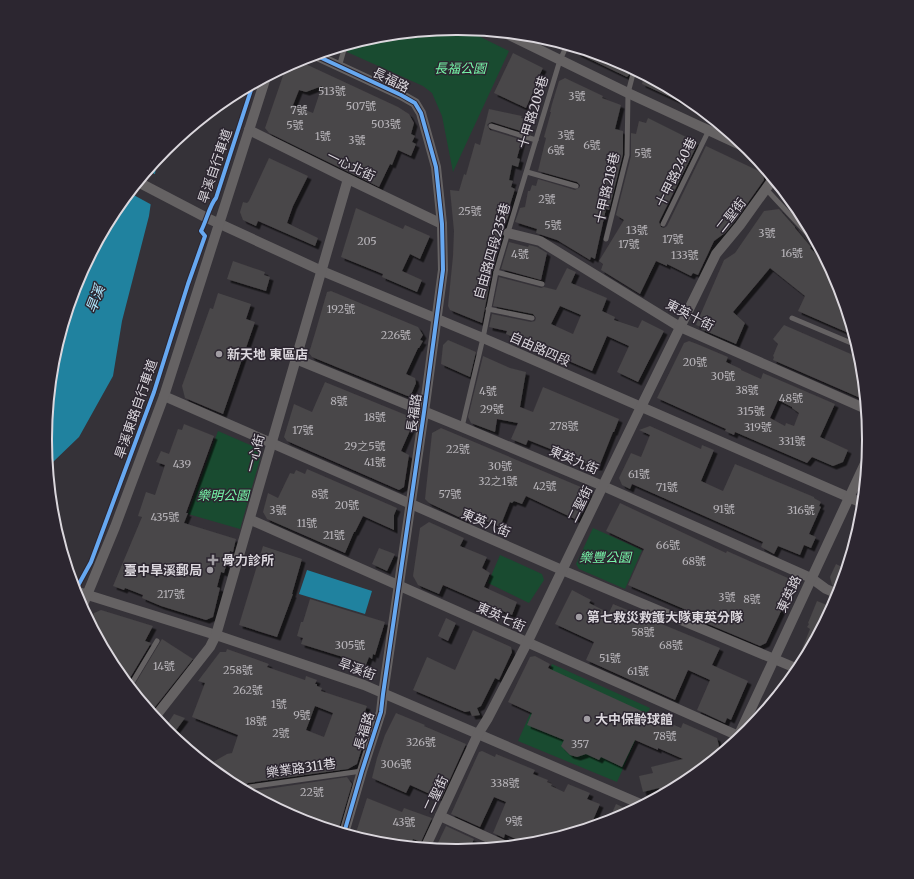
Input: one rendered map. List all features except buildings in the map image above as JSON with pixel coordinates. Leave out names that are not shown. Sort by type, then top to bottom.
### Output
[{"type":"street","points":[[519,40],[628,93],[728,139]]},
{"type":"street","name":"長福路","points":[[322,58],[401,95],[416,104],[436,167],[442,224],[443,270],[381,712],[345,828]]},
{"type":"street","points":[[85,599],[115,527],[164,396],[264,85]]},
{"type":"street","name":"一心北街","points":[[249,130],[348,180],[442,224]]},
{"type":"street","name":"一心街","points":[[159,713],[210,647],[216,635],[251,520],[271,444],[348,180]]},
{"type":"street","name":"二聖街","points":[[427,843],[478,734],[488,718],[527,643],[716,254],[740,225],[770,184]]},
{"type":"street","name":"自由路四段","points":[[143,185],[219,224],[322,270],[483,338],[857,501]]},
{"type":"street","name":"東英十街","points":[[508,233],[540,241],[680,327],[860,406]]},
{"type":"street","name":"東英九街","points":[[296,360],[603,486],[811,578],[832,591]]},
{"type":"street","name":"東英八街","points":[[164,396],[562,570],[791,666]]},
{"type":"street","name":"東英路","points":[[744,725],[860,473]]},
{"type":"street","name":"東英七街","points":[[251,520],[733,736]]},
{"type":"street","name":"旱溪街","points":[[83,594],[216,635],[364,685],[636,802]]},
{"type":"street","points":[[440,816],[497,842]]},
{"type":"lane","name":"十甲路208巷","points":[[527,172],[560,60],[565,50]]},
{"type":"lane","points":[[340,66],[344,51]]},
{"type":"lane","name":"十甲路218巷","points":[[606,240],[627,155],[628,93],[633,75]]},
{"type":"lane","points":[[491,126],[536,140]]},
{"type":"lane","name":"十甲路240巷","points":[[663,224],[709,130]]},
{"type":"lane","points":[[527,172],[576,186]]},
{"type":"lane","name":"自由路四段235巷","points":[[462,427],[483,338],[496,272],[527,172]]},
{"type":"lane","points":[[766,189],[799,225]]},
{"type":"lane","points":[[496,272],[542,284]]},
{"type":"lane","points":[[488,309],[532,318]]},
{"type":"lane","points":[[792,318],[850,342]]},
{"type":"lane","points":[[133,681],[157,641]]},
{"type":"lane","name":"樂業路311巷","points":[[250,787],[362,770]]},
{"type":"green space","name":"長福公園","points":[[457,35],[478,36],[509,51],[453,172],[442,116],[432,93],[423,86],[347,52],[347,50],[352,49],[404,38]]},
{"type":"green space","name":"樂明公園","points":[[218,431],[257,448],[262,452],[240,529],[188,514]]},
{"type":"green space","name":"樂豐公園","points":[[593,528],[642,550],[625,589],[579,569],[576,564]]},
{"type":"green space","points":[[500,555],[542,574],[544,580],[529,603],[488,583]]},
{"type":"green space","name":"大中保齡球館","points":[[552,664],[650,708],[617,782],[518,741]]},
{"type":"water","name":"旱溪","points":[[156,170],[149,216],[122,321],[113,376],[79,437],[53,462],[53,413],[56,387],[66,335],[74,309],[94,261],[107,237],[136,193]]},
{"type":"water","points":[[307,570],[372,591],[365,614],[299,594]]},
{"type":"pier","points":[[153,173],[157,175],[152,205],[134,195]]},
{"type":"cycle path","points":[[322,58],[415,103],[421,113],[436,167],[442,224],[443,270],[381,712],[345,828]]},
{"type":"cycle path","name":"旱溪自行車道","points":[[79,584],[91,562],[154,392],[188,284],[205,236],[201,231],[216,198],[250,92]]},
{"type":"place","name":"新天地 東區店","points":[[219,354]]},
{"type":"place","name":"骨力診所","points":[[213,560]]},
{"type":"place","name":"臺中旱溪郵局","points":[[210,570]]},
{"type":"place","name":"第七救災救護大隊東英分隊","points":[[579,617]]},
{"type":"place","name":"大中保齡球館","points":[[587,719]]}]
